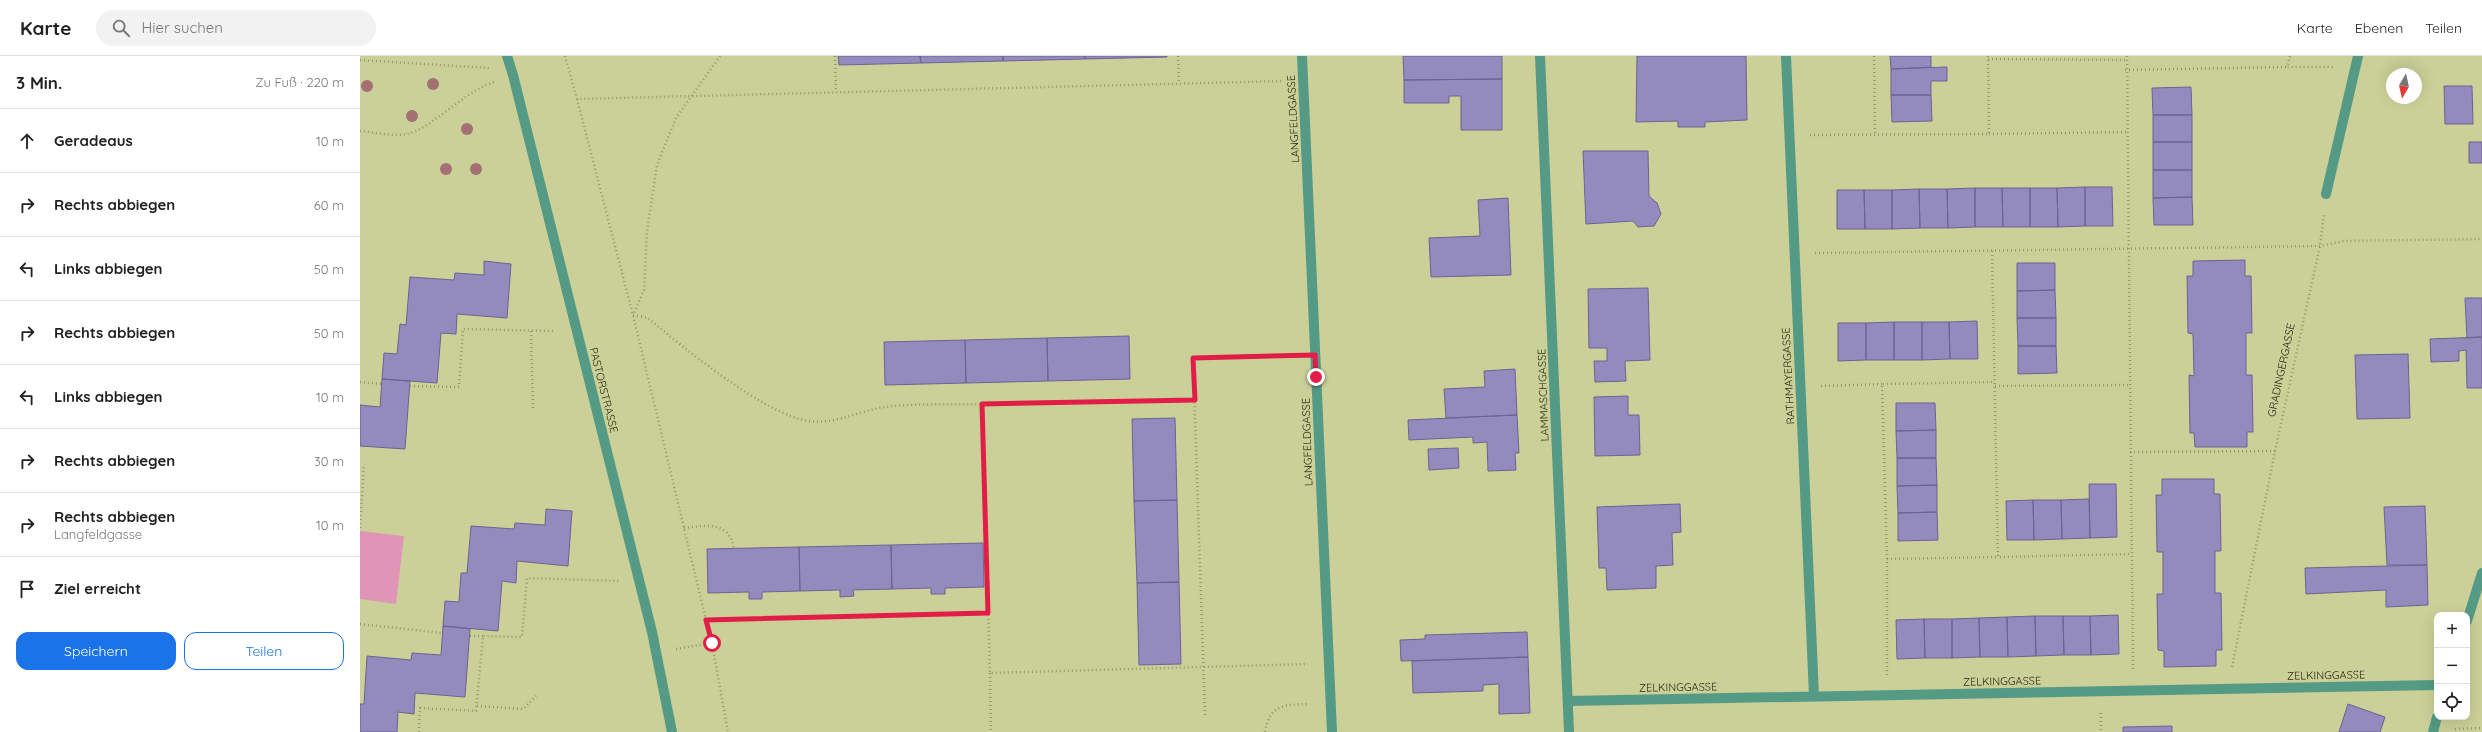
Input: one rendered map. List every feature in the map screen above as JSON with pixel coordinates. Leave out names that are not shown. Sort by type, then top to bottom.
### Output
[{"type":"street","name":"PASTORSTRASSE","points":[[507,56],[639,582],[656,653],[672,732]]},
{"type":"street","name":"LANGFELDGASSE","points":[[1302,56],[1332,732]]},
{"type":"street","name":"LAMMASCHGASSE","points":[[1540,56],[1569,732]]},
{"type":"street","name":"RATHMAYERGASSE","points":[[1786,56],[1814,696]]},
{"type":"street","points":[[2326,194],[2358,56]]},
{"type":"street","points":[[2470,612],[2482,572]]},
{"type":"street","name":"ZELKINGGASSE","points":[[1568,701],[2434,685]]},
{"type":"street","points":[[2433,732],[2437,720]]},
{"type":"path","points":[[566,56],[633,315],[712,643],[728,732]]},
{"type":"path","points":[[633,315],[644,290],[648,231],[657,165],[676,118],[720,56]]},
{"type":"path","points":[[835,56],[836,92]]},
{"type":"path","points":[[1178,56],[1179,83]]},
{"type":"path","points":[[1874,56],[1875,135]]},
{"type":"path","points":[[2127,56],[2125,70],[2133,691]]},
{"type":"path","points":[[2287,67],[2290,56]]},
{"type":"path","points":[[1989,134],[1988,58],[2127,60]]},
{"type":"path","points":[[360,60],[512,72]]},
{"type":"path","points":[[2125,70],[2287,67],[2356,68]]},
{"type":"path","points":[[360,131],[406,134],[422,127],[479,87],[512,72]]},
{"type":"path","points":[[578,99],[1303,80]]},
{"type":"path","points":[[1790,136],[2126,132]]},
{"type":"path","name":"GRADINGERGASSE","points":[[2228,690],[2275,451],[2320,246],[2326,194]]},
{"type":"path","points":[[1795,254],[2320,246],[2344,241],[2482,239]]},
{"type":"path","points":[[1992,251],[1998,557]]},
{"type":"path","points":[[633,315],[648,318],[734,383],[780,413],[808,421],[844,418],[885,407],[1195,400]]},
{"type":"path","points":[[410,386],[459,387],[463,329],[577,332]]},
{"type":"path","points":[[531,331],[534,409]]},
{"type":"path","points":[[1204,715],[1193,358],[1315,355]]},
{"type":"path","points":[[360,382],[382,384]]},
{"type":"path","points":[[1801,386],[1882,384],[2129,385]]},
{"type":"path","points":[[1882,384],[1887,559],[1888,694]]},
{"type":"path","points":[[982,404],[991,732]]},
{"type":"path","points":[[2130,452],[2275,451]]},
{"type":"path","points":[[360,528],[364,464]]},
{"type":"path","points":[[684,528],[704,525],[723,528],[733,539],[734,549]]},
{"type":"path","points":[[1887,559],[2131,554]]},
{"type":"path","points":[[470,636],[522,637],[526,578],[639,582]]},
{"type":"path","points":[[706,620],[988,613]]},
{"type":"path","points":[[360,624],[442,633]]},
{"type":"path","points":[[419,732],[420,708],[476,711],[483,636]]},
{"type":"path","points":[[656,653],[712,643]]},
{"type":"path","points":[[990,672],[1328,663]]},
{"type":"path","points":[[477,706],[523,709],[536,696]]},
{"type":"path","points":[[1265,732],[1273,711],[1284,705],[1330,702]]},
{"type":"shaded area","points":[[360,531],[404,536],[396,604],[360,599]]},
{"type":"building","points":[[838,56],[920,56],[921,63],[839,65]]},
{"type":"building","points":[[920,56],[1003,56],[1003,61],[921,63]]},
{"type":"building","points":[[1003,56],[1085,56],[1085,59],[1003,61]]},
{"type":"building","points":[[1085,56],[1167,56],[1167,57],[1085,59]]},
{"type":"building","points":[[1403,56],[1502,56],[1502,79],[1404,80]]},
{"type":"building","points":[[1637,56],[1746,56],[1747,120],[1705,122],[1705,127],[1678,127],[1678,121],[1636,122]]},
{"type":"building","points":[[1890,56],[1931,56],[1931,67],[1891,69]]},
{"type":"building","points":[[1947,67],[1947,81],[1931,81],[1931,95],[1891,95],[1891,69]]},
{"type":"building","points":[[1502,79],[1502,130],[1461,130],[1461,96],[1449,96],[1449,103],[1404,103],[1404,80]]},
{"type":"building","points":[[2444,86],[2472,86],[2473,124],[2445,124]]},
{"type":"building","points":[[2191,87],[2192,115],[2153,115],[2152,88]]},
{"type":"building","points":[[1891,95],[1931,95],[1932,121],[1892,122]]},
{"type":"building","points":[[2153,115],[2192,115],[2192,142],[2153,142]]},
{"type":"building","points":[[2153,142],[2192,142],[2192,170],[2153,170]]},
{"type":"building","points":[[2469,142],[2482,142],[2482,163],[2469,163]]},
{"type":"building","points":[[1583,151],[1648,151],[1649,196],[1657,203],[1661,214],[1654,226],[1638,227],[1633,221],[1586,224]]},
{"type":"building","points":[[2153,170],[2192,170],[2192,197],[2153,198]]},
{"type":"building","points":[[2085,187],[2112,187],[2113,226],[2085,226]]},
{"type":"building","points":[[2085,187],[2085,226],[2058,227],[2057,188]]},
{"type":"building","points":[[1975,188],[1975,227],[1948,228],[1947,189]]},
{"type":"building","points":[[1975,188],[2002,188],[2003,227],[1975,227]]},
{"type":"building","points":[[2002,188],[2030,188],[2030,227],[2003,227]]},
{"type":"building","points":[[2030,188],[2057,188],[2058,227],[2030,227]]},
{"type":"building","points":[[1919,189],[1920,228],[1892,229],[1892,190]]},
{"type":"building","points":[[1919,189],[1947,189],[1948,228],[1920,228]]},
{"type":"building","points":[[1837,190],[1864,190],[1865,229],[1837,229]]},
{"type":"building","points":[[1864,190],[1892,190],[1892,229],[1865,229]]},
{"type":"building","points":[[2192,197],[2193,225],[2154,225],[2153,198]]},
{"type":"building","points":[[1508,198],[1511,275],[1431,277],[1429,238],[1480,236],[1478,200]]},
{"type":"building","points":[[2245,260],[2245,276],[2251,276],[2252,333],[2246,333],[2246,375],[2252,375],[2253,432],[2247,432],[2247,447],[2195,447],[2194,433],[2190,433],[2189,375],[2194,376],[2193,334],[2188,333],[2187,276],[2193,276],[2193,261]]},
{"type":"building","points":[[484,261],[511,264],[507,318],[457,314],[456,334],[441,333],[437,383],[382,379],[384,353],[397,354],[400,324],[406,325],[410,277],[454,280],[455,273],[484,275]]},
{"type":"building","points":[[2017,263],[2055,263],[2055,290],[2017,291]]},
{"type":"building","points":[[1648,288],[1650,360],[1625,361],[1626,381],[1595,382],[1594,361],[1607,361],[1607,348],[1589,348],[1588,289]]},
{"type":"building","points":[[2055,290],[2056,318],[2017,318],[2017,291]]},
{"type":"building","points":[[2465,298],[2482,298],[2482,337],[2467,338]]},
{"type":"building","points":[[2017,318],[2056,318],[2056,346],[2018,346]]},
{"type":"building","points":[[1977,321],[1978,359],[1950,359],[1949,322]]},
{"type":"building","points":[[1894,322],[1894,360],[1866,360],[1866,323]]},
{"type":"building","points":[[1894,322],[1922,322],[1922,360],[1894,360]]},
{"type":"building","points":[[1922,322],[1949,322],[1950,359],[1922,360]]},
{"type":"building","points":[[1838,323],[1866,323],[1866,360],[1838,361]]},
{"type":"building","points":[[1129,336],[1130,379],[1048,381],[1047,338]]},
{"type":"building","points":[[2482,337],[2482,388],[2467,388],[2466,350],[2459,351],[2459,361],[2431,362],[2430,339]]},
{"type":"building","points":[[1047,338],[1048,381],[966,383],[965,340]]},
{"type":"building","points":[[965,340],[966,383],[885,385],[884,342]]},
{"type":"building","points":[[2018,346],[2056,346],[2057,373],[2018,374]]},
{"type":"building","points":[[2408,354],[2410,418],[2357,419],[2355,355]]},
{"type":"building","points":[[1515,369],[1517,415],[1446,418],[1444,389],[1485,387],[1484,371]]},
{"type":"building","points":[[382,379],[410,381],[405,449],[360,446],[360,405],[380,407]]},
{"type":"building","points":[[1628,396],[1628,415],[1639,415],[1640,455],[1595,456],[1594,397]]},
{"type":"building","points":[[1896,403],[1935,403],[1936,430],[1896,431]]},
{"type":"building","points":[[1517,415],[1519,453],[1515,453],[1516,470],[1488,471],[1487,442],[1473,443],[1473,437],[1409,440],[1408,420]]},
{"type":"building","points":[[1175,418],[1177,500],[1134,501],[1132,419]]},
{"type":"building","points":[[1936,430],[1936,458],[1897,458],[1896,431]]},
{"type":"building","points":[[1458,448],[1459,468],[1429,470],[1428,449]]},
{"type":"building","points":[[1897,458],[1936,458],[1937,485],[1897,486]]},
{"type":"building","points":[[2162,479],[2214,479],[2214,494],[2220,494],[2221,551],[2215,551],[2215,593],[2221,593],[2222,650],[2216,650],[2216,666],[2164,667],[2164,651],[2158,650],[2157,594],[2163,594],[2163,552],[2157,552],[2156,495],[2162,495]]},
{"type":"building","points":[[2089,484],[2116,484],[2117,537],[2090,538]]},
{"type":"building","points":[[1937,485],[1937,512],[1898,513],[1897,486]]},
{"type":"building","points":[[2089,499],[2090,538],[2062,539],[2061,500]]},
{"type":"building","points":[[1177,500],[1179,582],[1137,583],[1134,501]]},
{"type":"building","points":[[2033,500],[2034,540],[2007,540],[2006,501]]},
{"type":"building","points":[[2033,500],[2061,500],[2062,539],[2034,540]]},
{"type":"building","points":[[1680,504],[1681,532],[1672,533],[1673,565],[1656,566],[1656,588],[1607,590],[1606,568],[1599,568],[1597,507]]},
{"type":"building","points":[[2425,506],[2427,565],[2387,565],[2384,507]]},
{"type":"building","points":[[546,509],[572,511],[568,566],[517,561],[516,583],[502,581],[498,631],[443,626],[445,601],[459,602],[461,573],[467,573],[471,526],[514,529],[515,523],[545,525]]},
{"type":"building","points":[[1937,512],[1938,540],[1898,541],[1898,513]]},
{"type":"building","points":[[983,543],[984,587],[945,588],[945,594],[931,594],[931,588],[892,589],[891,545]]},
{"type":"building","points":[[891,545],[892,589],[853,590],[854,596],[840,597],[840,590],[800,591],[799,547]]},
{"type":"building","points":[[799,547],[800,591],[762,592],[762,599],[749,599],[749,592],[708,593],[707,549]]},
{"type":"building","points":[[2427,565],[2428,605],[2386,607],[2386,590],[2306,594],[2305,568]]},
{"type":"building","points":[[1179,582],[1181,664],[1139,665],[1137,583]]},
{"type":"building","points":[[2118,615],[2119,654],[2091,655],[2090,616]]},
{"type":"building","points":[[2035,616],[2036,656],[2008,657],[2007,617]]},
{"type":"building","points":[[2035,616],[2063,616],[2064,655],[2036,656]]},
{"type":"building","points":[[2063,616],[2090,616],[2091,655],[2064,655]]},
{"type":"building","points":[[2007,617],[2008,657],[1980,657],[1979,618]]},
{"type":"building","points":[[1979,618],[1980,657],[1952,658],[1952,619]]},
{"type":"building","points":[[1924,619],[1925,658],[1897,659],[1896,620]]},
{"type":"building","points":[[1924,619],[1952,619],[1952,658],[1925,658]]},
{"type":"building","points":[[443,626],[470,629],[465,697],[415,693],[414,714],[398,712],[397,732],[360,732],[360,704],[364,704],[367,656],[411,660],[412,653],[441,655]]},
{"type":"building","points":[[1527,632],[1528,657],[1401,661],[1400,640],[1425,639],[1425,635]]},
{"type":"building","points":[[1528,657],[1530,713],[1499,714],[1499,684],[1483,685],[1483,691],[1413,693],[1412,661]]},
{"type":"building","points":[[2348,704],[2385,717],[2380,732],[2339,732]]},
{"type":"building","points":[[2172,726],[2172,732],[2123,732],[2123,727]]},
{"type":"route","points":[[712,643],[706,620],[988,613],[982,404],[1195,400],[1193,358],[1315,355],[1316,377]]}]
